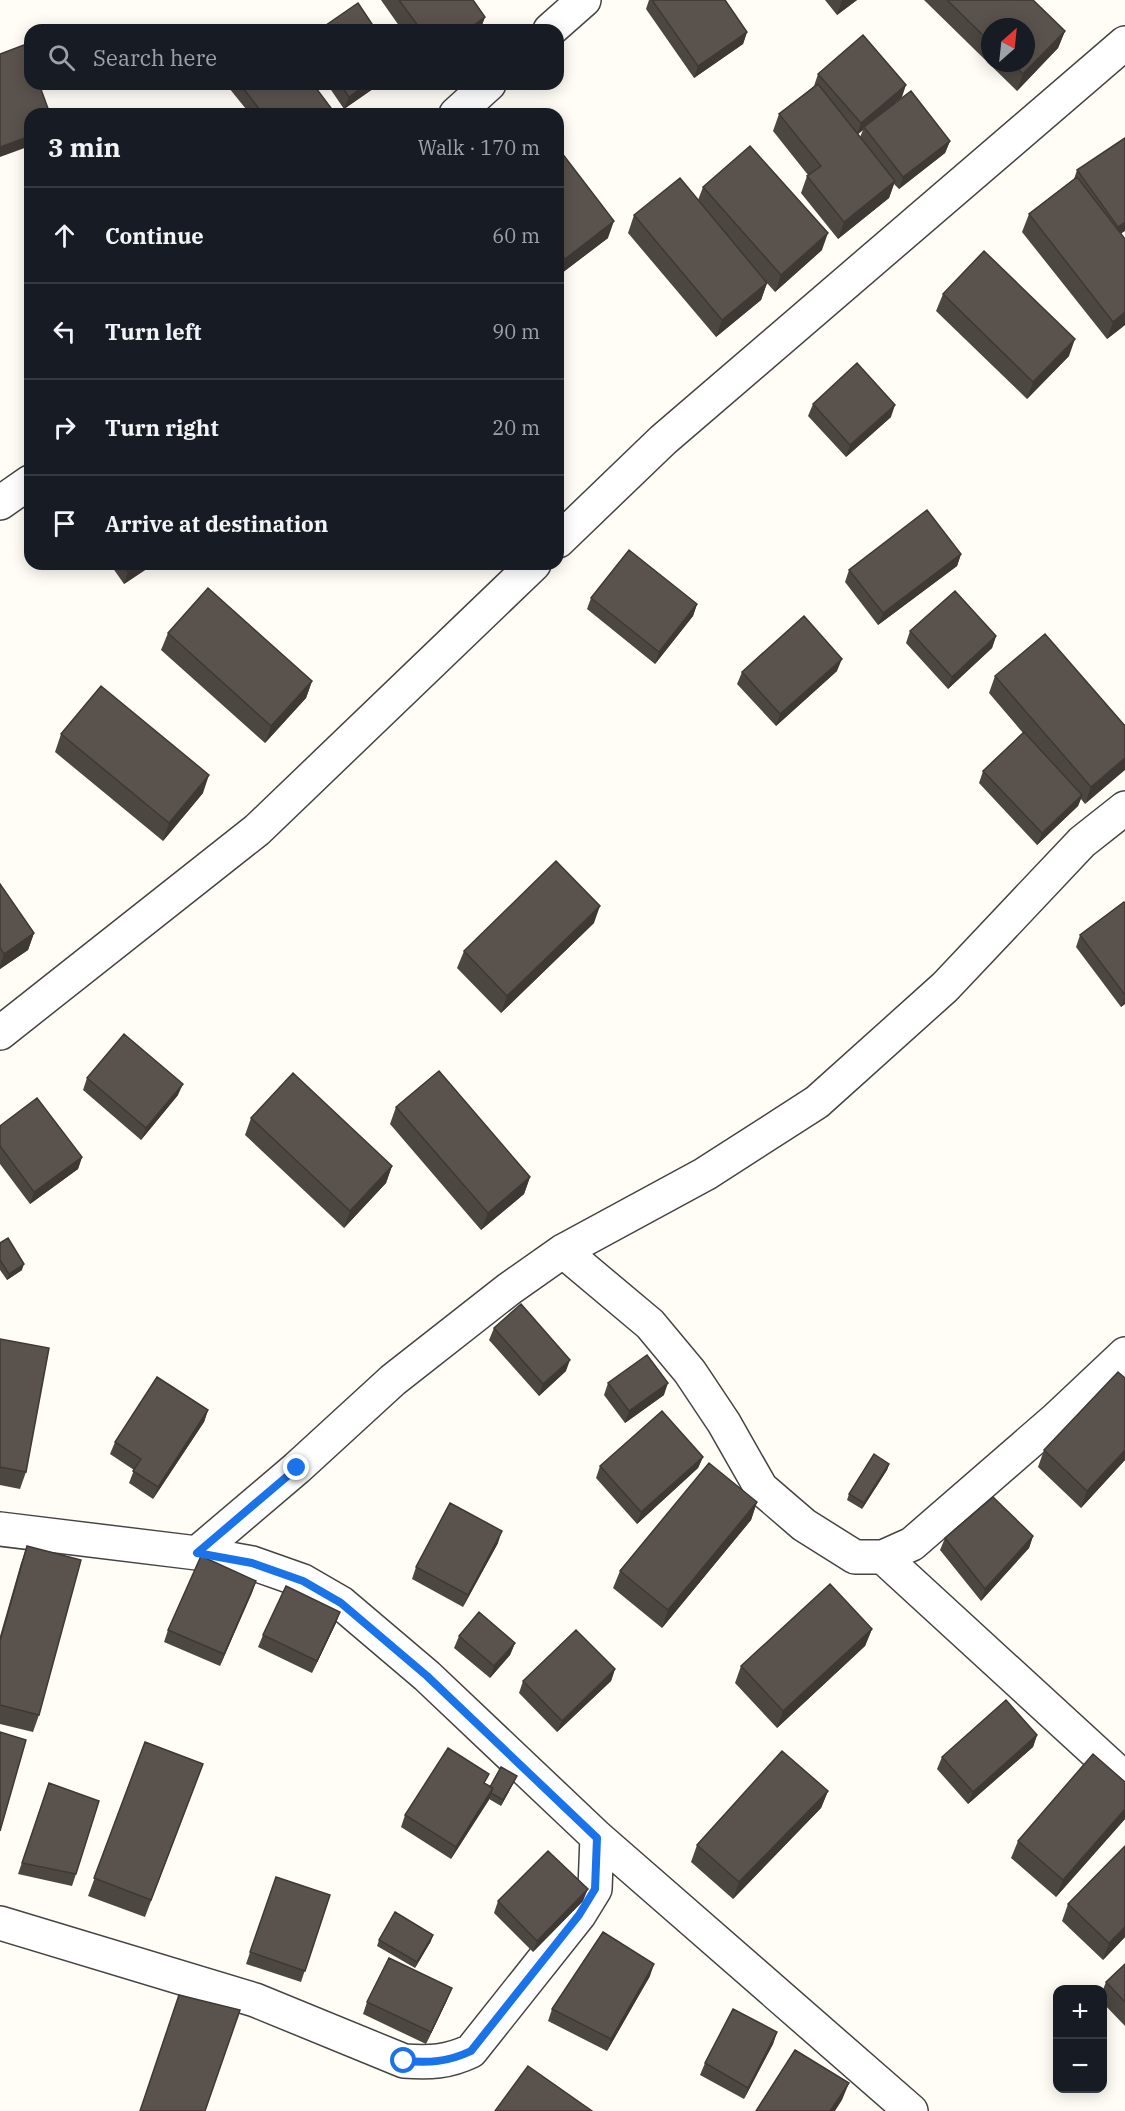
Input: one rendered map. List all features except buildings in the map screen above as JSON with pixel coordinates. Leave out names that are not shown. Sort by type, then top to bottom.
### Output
[{"type":"street","points":[[557,24],[584,0]]},
{"type":"street","points":[[564,535],[663,440],[1125,43]]},
{"type":"street","points":[[463,108],[482,90]]},
{"type":"street","points":[[0,503],[24,486]]},
{"type":"street","points":[[0,1033],[258,830],[528,570]]},
{"type":"street","points":[[197,1553],[297,1468],[393,1380],[510,1288],[563,1251],[705,1174],[817,1102],[945,987],[1082,842],[1125,808]]},
{"type":"street","points":[[563,1251],[650,1324],[696,1380],[724,1423],[761,1488],[804,1526],[855,1557],[883,1557],[912,1544],[1056,1419],[1125,1354]]},
{"type":"street","points":[[0,1529],[197,1553],[252,1563],[303,1581],[341,1603],[427,1676],[597,1838],[911,2111]]},
{"type":"street","points":[[883,1557],[1125,1779]]},
{"type":"street","points":[[0,1923],[255,2000],[404,2061],[430,2063],[452,2060],[471,2051],[579,1915],[595,1889],[597,1838]]},
{"type":"route","points":[[297,1468],[197,1553],[252,1563],[303,1581],[341,1603],[427,1676],[597,1838],[595,1889],[579,1915],[471,2051],[452,2060],[430,2063],[404,2061]]}]
